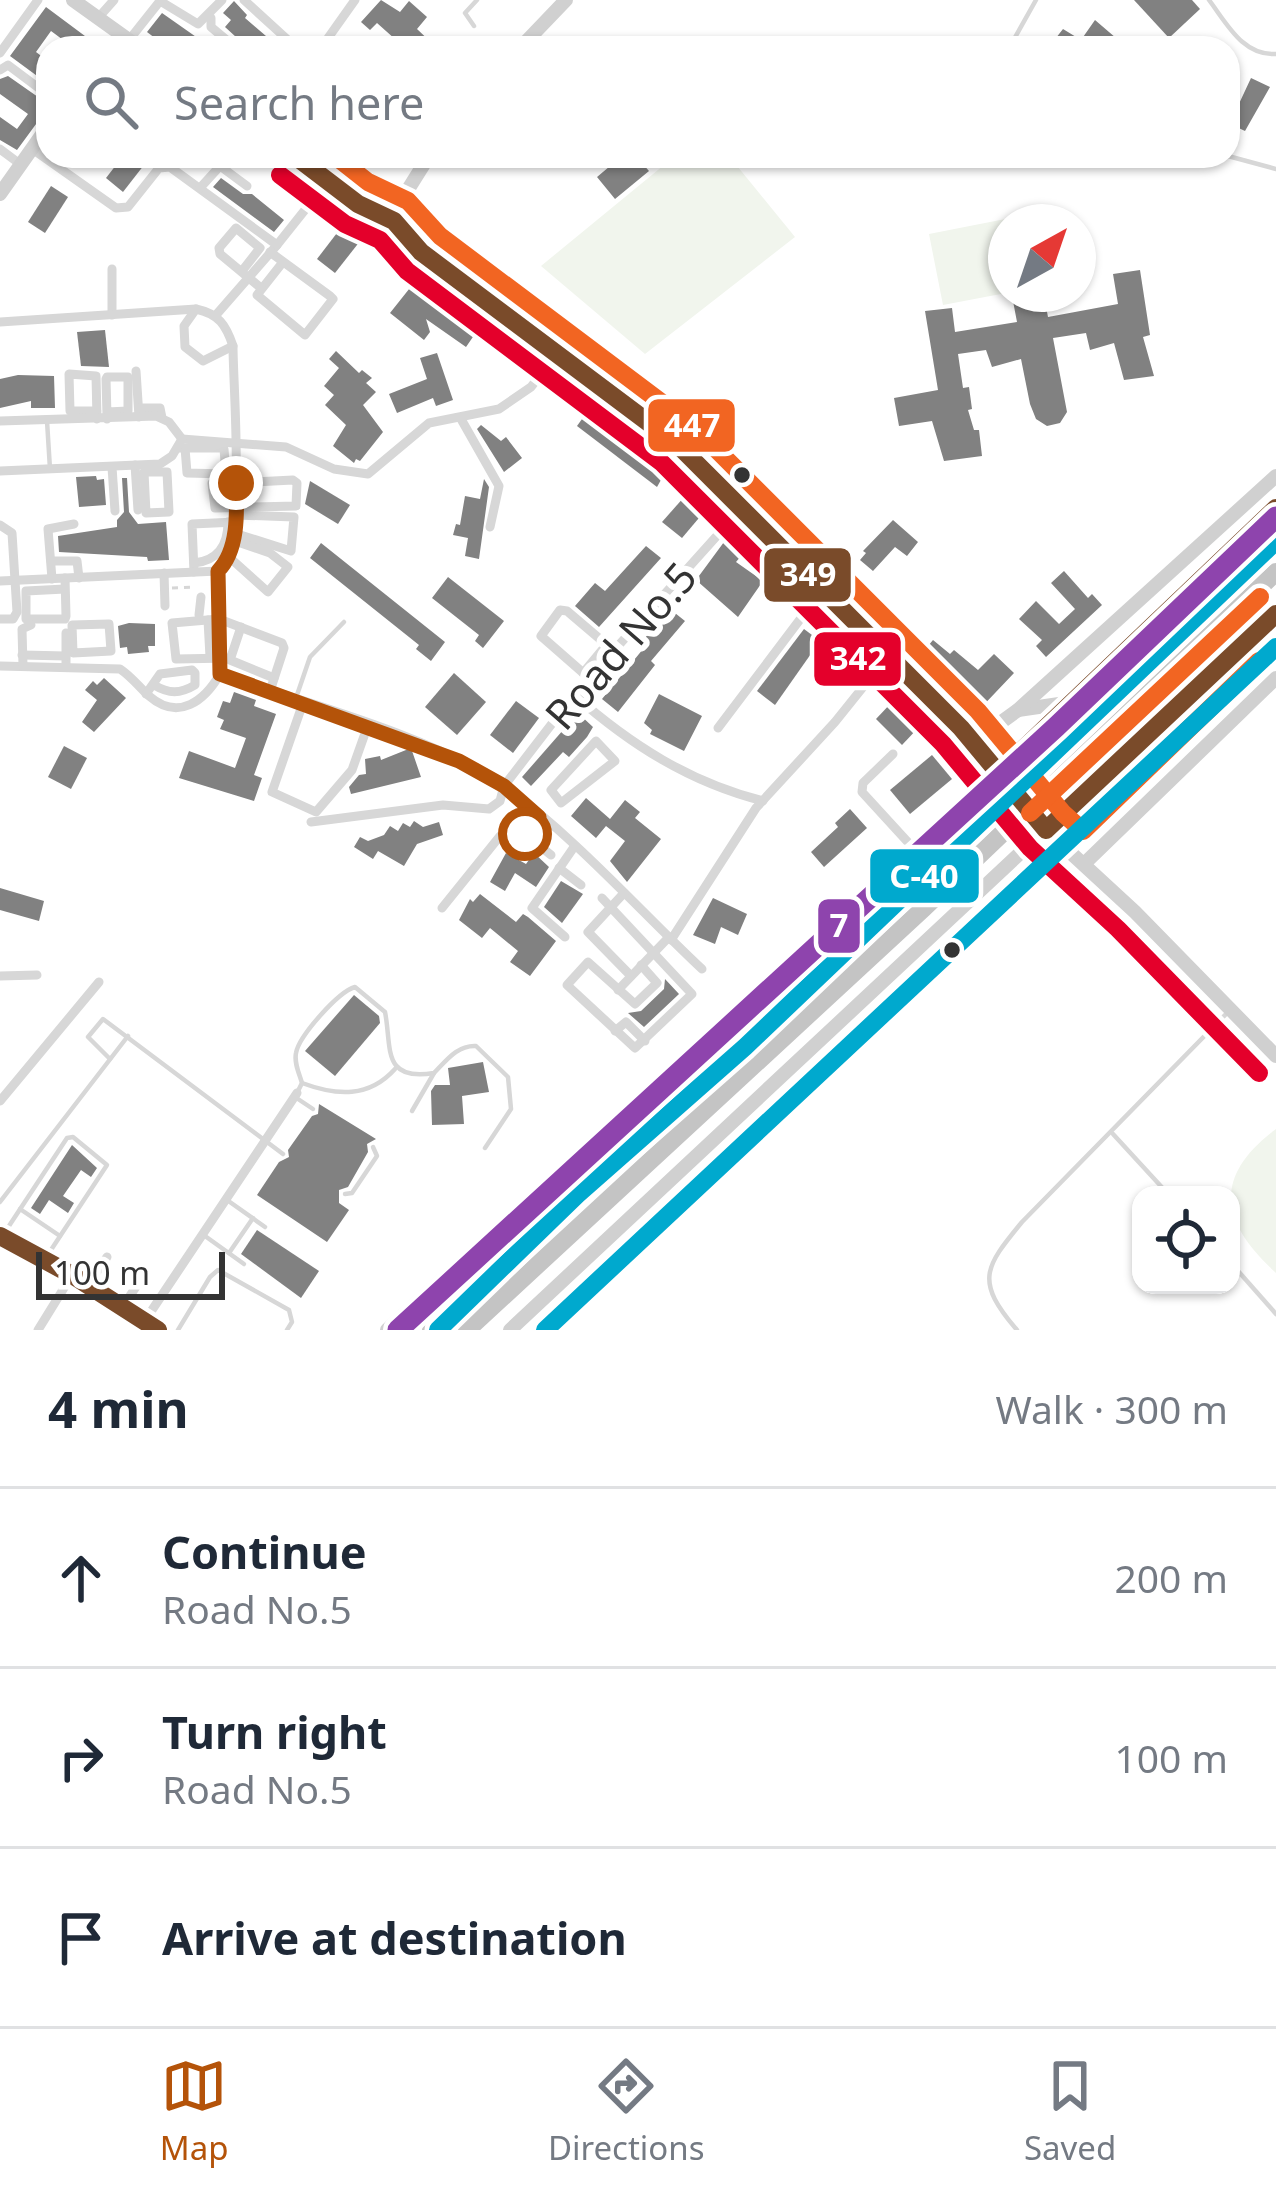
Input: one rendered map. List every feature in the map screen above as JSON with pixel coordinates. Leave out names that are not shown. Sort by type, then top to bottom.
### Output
[{"type":"highway","points":[[431,1330],[891,907],[1276,538]]},
{"type":"highway","points":[[467,1330],[923,909],[1276,572]]},
{"type":"main road","points":[[73,0],[123,36]]},
{"type":"main road","points":[[536,36],[566,0]]},
{"type":"main road","points":[[0,194],[36,142]]},
{"type":"main road","points":[[310,168],[358,204],[370,205],[386,225],[417,242],[421,252],[677,445],[961,728],[1046,830],[1276,1056]]},
{"type":"main road","points":[[386,225],[422,168]]},
{"type":"main road","points":[[961,728],[989,731],[1018,710],[1276,476]]},
{"type":"main road","points":[[403,1330],[728,1030],[1276,508]]},
{"type":"main road","points":[[510,1330],[1276,614]]},
{"type":"main road","points":[[1084,864],[1276,678]]},
{"type":"main road","points":[[1018,710],[1068,703]]},
{"type":"main road","points":[[728,1030],[774,1080]]},
{"type":"main road","points":[[387,1330],[493,1234],[511,1226]]},
{"type":"main road","points":[[1,1237],[151,1326]]},
{"type":"street","points":[[0,53],[38,0]]},
{"type":"street","points":[[98,18],[114,0]]},
{"type":"street","points":[[134,36],[160,1],[198,24],[224,0]]},
{"type":"street","points":[[222,36],[209,24],[224,0]]},
{"type":"street","points":[[244,0],[284,36]]},
{"type":"street","points":[[329,36],[355,0]]},
{"type":"street","points":[[0,70],[8,65],[36,86]]},
{"type":"street","points":[[32,148],[36,151]]},
{"type":"street","points":[[0,149],[17,169]]},
{"type":"street","points":[[0,164],[17,169]]},
{"type":"street","points":[[60,168],[116,208],[128,207],[159,168]]},
{"type":"street","points":[[171,168],[333,299],[309,332],[301,334],[259,298],[261,288],[283,262]]},
{"type":"street","points":[[200,188],[218,168]]},
{"type":"street","points":[[223,168],[248,186]]},
{"type":"street","points":[[213,314],[328,182]]},
{"type":"street","points":[[248,230],[234,228],[219,250],[261,288]]},
{"type":"street","points":[[246,274],[260,250],[248,230]]},
{"type":"street","points":[[112,269],[112,315]]},
{"type":"street","points":[[194,312],[184,326],[185,347],[203,361],[228,348]]},
{"type":"street","points":[[0,322],[213,314],[227,330],[239,529],[270,592],[287,565],[239,529],[214,508],[212,483]]},
{"type":"street","points":[[0,468],[112,472],[161,467],[182,445],[233,440],[286,446],[334,469],[368,474],[429,423],[499,410],[531,387],[556,355]]},
{"type":"street","points":[[136,371],[139,413]]},
{"type":"street","points":[[77,416],[68,409],[67,376],[71,373],[96,376],[102,415]]},
{"type":"street","points":[[0,421],[139,413],[163,418],[182,445],[187,473],[297,483],[293,507],[239,529],[216,556],[194,567],[79,578],[65,584],[15,580],[0,585]]},
{"type":"street","points":[[461,419],[499,487],[490,527]]},
{"type":"street","points":[[182,445],[224,449],[233,477]]},
{"type":"street","points":[[140,469],[146,513],[168,513],[167,473],[161,467]]},
{"type":"street","points":[[138,510],[140,469]]},
{"type":"street","points":[[112,472],[115,511]]},
{"type":"street","points":[[219,606],[218,571],[239,529],[249,482]]},
{"type":"street","name":"Road No.5","points":[[311,822],[443,805],[489,809],[500,801],[504,786],[586,675],[741,509]]},
{"type":"street","points":[[194,567],[192,524],[239,529],[291,551],[294,517],[239,529]]},
{"type":"street","points":[[48,582],[50,526],[74,524]]},
{"type":"street","points":[[0,525],[12,533],[16,616],[0,619]]},
{"type":"street","points":[[50,561],[76,560],[79,578]]},
{"type":"street","points":[[194,567],[218,571]]},
{"type":"street","points":[[0,571],[15,580]]},
{"type":"street","points":[[164,573],[165,606]]},
{"type":"street","points":[[48,582],[26,591],[28,621],[64,620],[65,584]]},
{"type":"street","points":[[718,728],[823,589]]},
{"type":"street","points":[[219,606],[174,621],[175,658],[220,657],[274,678]]},
{"type":"street","points":[[205,612],[219,606]]},
{"type":"street","points":[[586,675],[541,637],[560,610],[610,648]]},
{"type":"street","points":[[205,612],[284,644],[270,691]]},
{"type":"street","points":[[0,666],[66,661],[105,667],[128,674],[170,705],[187,706],[208,695],[220,674],[220,657],[205,612]]},
{"type":"street","points":[[110,624],[112,650],[82,653],[73,652],[73,625],[110,624]]},
{"type":"street","points":[[23,661],[23,626],[62,625],[66,628],[66,661]]},
{"type":"street","points":[[220,657],[241,627]]},
{"type":"street","points":[[104,652],[105,667]]},
{"type":"street","points":[[82,653],[83,667]]},
{"type":"street","points":[[618,990],[670,938],[763,801],[888,656]]},
{"type":"street","points":[[220,674],[368,725],[459,761],[504,786],[702,969]]},
{"type":"street","points":[[574,695],[638,748],[689,776],[763,801]]},
{"type":"street","points":[[299,701],[272,792],[316,812],[352,770],[368,725]]},
{"type":"street","points":[[598,743],[612,728]]},
{"type":"street","points":[[525,834],[550,790],[593,742],[615,760],[565,802],[551,795]]},
{"type":"street","points":[[893,754],[862,782],[862,792],[916,851]]},
{"type":"street","points":[[442,908],[500,836],[525,834],[550,855]]},
{"type":"street","points":[[565,937],[532,908],[574,847]]},
{"type":"street","points":[[559,868],[581,886]]},
{"type":"street","points":[[624,893],[606,902],[588,932],[631,976]]},
{"type":"street","points":[[606,902],[692,996],[635,1048],[567,985],[588,962],[635,1004],[656,985],[641,965]]},
{"type":"street","points":[[0,976],[37,975]]},
{"type":"street","points":[[0,1101],[99,982]]},
{"type":"street","points":[[151,1326],[203,1235],[298,1091]]},
{"type":"street","points":[[88,1286],[107,1257]]},
{"type":"street","points":[[38,1330],[72,1275]]},
{"type":"street","points":[[122,1307],[141,1279]]},
{"type":"lane","points":[[474,26],[465,14],[477,0]]},
{"type":"lane","points":[[1017,36],[1036,0]]},
{"type":"lane","points":[[1209,0],[1237,36]]},
{"type":"lane","points":[[1240,40],[1245,46],[1276,54]]},
{"type":"lane","points":[[1240,159],[1276,169]]},
{"type":"lane","points":[[47,421],[50,469]]},
{"type":"lane","points":[[299,701],[310,657],[344,622]]},
{"type":"lane","points":[[313,1109],[298,1091],[298,1046],[339,994],[355,987],[386,1012],[387,1047],[396,1067],[410,1074],[434,1073]]},
{"type":"lane","points":[[1017,1330],[988,1289],[992,1259],[1022,1222],[1232,1008]]},
{"type":"lane","points":[[110,1059],[89,1041],[89,1034],[103,1019],[283,1154]]},
{"type":"lane","points":[[0,1202],[128,1036]]},
{"type":"lane","points":[[412,1111],[434,1073],[454,1053],[476,1046],[508,1077],[512,1108],[485,1148]]},
{"type":"lane","points":[[298,1091],[340,1093],[374,1088],[396,1067]]},
{"type":"lane","points":[[1113,1134],[1161,1186]]},
{"type":"lane","points":[[1,1237],[67,1138],[73,1137],[107,1165],[45,1260]]},
{"type":"lane","points":[[345,1194],[352,1193],[377,1156],[373,1147]]},
{"type":"lane","points":[[227,1200],[266,1227]]},
{"type":"lane","points":[[20,1209],[60,1235]]},
{"type":"lane","points":[[229,1252],[253,1218]]},
{"type":"lane","points":[[203,1235],[244,1264]]},
{"type":"lane","points":[[178,1330],[218,1270],[289,1310],[292,1322],[287,1330]]},
{"type":"lane","points":[[1240,1273],[1276,1315]]},
{"type":"path","points":[[165,589],[193,587],[205,612]]},
{"type":"shaded area","points":[[660,168],[739,168],[795,237],[645,354],[541,266]]},
{"type":"shaded area","points":[[988,222],[988,296],[943,305],[929,234]]},
{"type":"shaded area","points":[[1276,1129],[1276,1273],[1243,1236],[1240,1186],[1233,1186],[1255,1147]]},
{"type":"building","points":[[381,0],[400,12],[409,1],[427,17],[417,29],[424,36],[392,36],[377,23],[370,30],[361,22]]},
{"type":"building","points":[[1134,0],[1192,0],[1200,9],[1167,36]]},
{"type":"building","points":[[234,1],[266,36],[235,36],[225,27],[231,20],[223,13]]},
{"type":"building","points":[[46,7],[85,36],[58,36],[51,31],[47,36],[36,36],[36,75],[10,56]]},
{"type":"building","points":[[162,13],[195,36],[152,36],[147,32]]},
{"type":"building","points":[[1095,20],[1114,36],[1084,36]]},
{"type":"building","points":[[8,76],[36,96],[36,124],[17,150],[0,140],[0,117],[17,129],[28,114],[0,94],[0,79]]},
{"type":"building","points":[[1251,78],[1270,87],[1245,131],[1240,129],[1240,102]]},
{"type":"building","points":[[114,168],[142,168],[123,192],[106,178]]},
{"type":"building","points":[[608,168],[649,171],[615,199],[597,177]]},
{"type":"building","points":[[221,178],[243,194],[252,194],[284,220],[274,232],[213,187]]},
{"type":"building","points":[[51,186],[68,197],[45,233],[28,222]]},
{"type":"building","points":[[350,216],[368,231],[335,273],[317,259]]},
{"type":"building","points":[[425,269],[486,318],[466,347],[426,319],[430,332],[424,340],[390,313]]},
{"type":"building","points":[[1140,270],[1150,335],[1143,337],[1154,376],[1124,380],[1114,343],[1090,350],[1086,333],[1053,338],[1067,412],[1060,423],[1047,426],[1036,419],[1030,404],[1021,359],[992,367],[986,350],[958,354],[982,456],[944,461],[932,421],[899,426],[894,398],[938,390],[925,311],[952,308],[955,332],[1017,322],[1015,312],[1047,312],[1048,317],[1096,312],[1096,308],[1118,304],[1113,274]]},
{"type":"building","points":[[105,330],[109,367],[81,366],[77,332]]},
{"type":"building","points":[[336,351],[359,373],[362,370],[372,378],[366,383],[376,392],[363,405],[383,432],[354,463],[333,446],[346,425],[325,405],[334,395],[324,386],[339,368],[329,359]]},
{"type":"building","points":[[437,353],[453,400],[436,406],[433,398],[397,413],[389,394],[427,379],[420,358]]},
{"type":"building","points":[[54,376],[55,408],[31,408],[31,401],[0,408],[0,379]]},
{"type":"building","points":[[597,398],[674,457],[657,487],[577,426]]},
{"type":"building","points":[[481,425],[501,441],[506,437],[522,458],[504,472],[477,429]]},
{"type":"building","points":[[76,477],[104,479],[106,505],[79,507]]},
{"type":"building","points":[[122,478],[127,478],[129,512],[138,524],[166,522],[169,560],[59,552],[58,536],[117,527],[124,512]]},
{"type":"building","points":[[484,479],[489,487],[479,559],[465,556],[468,538],[453,535],[456,524],[460,525],[465,496],[480,499]]},
{"type":"building","points":[[310,481],[350,505],[338,524],[305,504]]},
{"type":"building","points":[[685,496],[704,512],[682,538],[662,522]]},
{"type":"building","points":[[893,520],[918,542],[907,556],[895,547],[873,571],[860,560],[863,551]]},
{"type":"building","points":[[724,542],[741,556],[736,562],[763,581],[738,617],[696,580]]},
{"type":"building","points":[[321,543],[445,642],[431,661],[416,649],[419,645],[310,558]]},
{"type":"building","points":[[646,546],[661,558],[599,627],[575,606],[595,583],[605,591]]},
{"type":"building","points":[[1064,571],[1088,598],[1092,594],[1102,605],[1046,657],[1036,646],[1042,640],[1019,619],[1036,601],[1059,624],[1075,609],[1051,583]]},
{"type":"building","points":[[448,577],[504,621],[483,648],[475,641],[479,635],[432,598]]},
{"type":"building","points":[[670,609],[685,621],[651,661],[655,665],[618,712],[602,699]]},
{"type":"building","points":[[155,624],[155,646],[148,646],[149,652],[128,654],[127,647],[120,648],[118,626]]},
{"type":"building","points":[[804,629],[820,641],[775,705],[757,691]]},
{"type":"building","points":[[933,640],[978,670],[994,654],[1014,673],[976,713],[965,703],[959,710],[945,697],[951,691],[910,656],[917,648],[923,652]]},
{"type":"building","points":[[454,673],[486,702],[457,735],[425,707]]},
{"type":"building","points":[[104,678],[126,698],[94,732],[82,722],[97,700],[85,690]]},
{"type":"building","points":[[234,692],[276,714],[254,775],[262,778],[254,801],[179,778],[189,751],[235,768],[246,738],[220,729],[224,720],[217,717],[223,701],[230,703]]},
{"type":"building","points":[[659,694],[702,716],[684,751],[650,734],[652,730],[644,723]]},
{"type":"building","points":[[516,701],[539,718],[513,753],[490,735]]},
{"type":"building","points":[[893,701],[919,727],[902,745],[876,719]]},
{"type":"building","points":[[578,713],[593,727],[587,737],[569,757],[563,752],[531,786],[522,777]]},
{"type":"building","points":[[64,746],[87,758],[71,789],[48,777]]},
{"type":"building","points":[[411,748],[421,777],[351,794],[349,787],[366,774],[365,759],[380,756],[381,760]]},
{"type":"building","points":[[932,755],[952,779],[910,814],[890,790]]},
{"type":"building","points":[[586,798],[610,819],[625,800],[640,812],[635,818],[661,839],[627,882],[610,861],[625,841],[606,826],[596,838],[571,816]]},
{"type":"building","points":[[850,809],[867,828],[824,867],[811,852]]},
{"type":"building","points":[[414,821],[423,827],[439,822],[443,835],[417,844],[404,866],[378,851],[373,859],[354,847],[360,837],[368,841],[384,835],[390,826],[398,831],[403,823],[410,827]]},
{"type":"building","points":[[506,853],[526,864],[534,853],[549,867],[536,887],[515,873],[505,891],[490,882]]},
{"type":"building","points":[[561,881],[583,894],[562,923],[544,907]]},
{"type":"building","points":[[0,888],[44,901],[39,921],[0,910]]},
{"type":"building","points":[[480,894],[516,922],[523,914],[528,917],[556,941],[530,976],[510,962],[518,951],[490,928],[482,938],[459,920],[470,899],[473,902]]},
{"type":"building","points":[[713,898],[747,914],[738,935],[721,927],[715,944],[693,935]]},
{"type":"building","points":[[665,979],[679,994],[644,1027],[628,1013],[641,1011],[664,989]]},
{"type":"building","points":[[354,995],[379,1016],[380,1023],[335,1076],[305,1051]]},
{"type":"building","points":[[483,1062],[489,1092],[462,1096],[464,1124],[432,1125],[431,1091],[435,1085],[450,1085],[448,1068]]},
{"type":"building","points":[[319,1104],[376,1139],[367,1144],[368,1152],[348,1187],[339,1190],[339,1203],[349,1210],[327,1242],[257,1195],[279,1162],[289,1157],[288,1150],[318,1114]]},
{"type":"building","points":[[72,1145],[97,1168],[91,1177],[81,1170],[63,1196],[74,1203],[68,1213],[49,1200],[40,1214],[31,1208]]},
{"type":"building","points":[[257,1230],[319,1271],[301,1298],[241,1254]]},
{"type":"transit line","name":"349","points":[[311,168],[358,204],[394,221],[421,252],[677,444],[961,728],[1046,830],[1276,614]]},
{"type":"transit line","name":"447","points":[[350,168],[408,201],[440,236],[694,427],[978,711],[1083,831],[1259,661]]},
{"type":"transit line","name":"342","points":[[280,175],[345,224],[380,240],[407,271],[661,462],[943,744],[1030,848],[1118,929],[1259,1073]]},
{"type":"transit line","name":"349","points":[[998,773],[1276,508]]},
{"type":"transit line","name":"7","points":[[398,1330],[1056,727],[1276,517]]},
{"type":"transit line","name":"C-40","points":[[438,1330],[577,1195],[745,1047],[1276,541]]},
{"type":"transit line","name":"447","points":[[1030,813],[1260,597]]},
{"type":"transit line","name":"C-40","points":[[545,1330],[1276,647]]},
{"type":"transit line","name":"349","points":[[0,1236],[158,1330]]},
{"type":"route","points":[[236,483],[229,557],[218,571],[220,674],[459,761],[504,786],[539,817],[525,834]]}]
